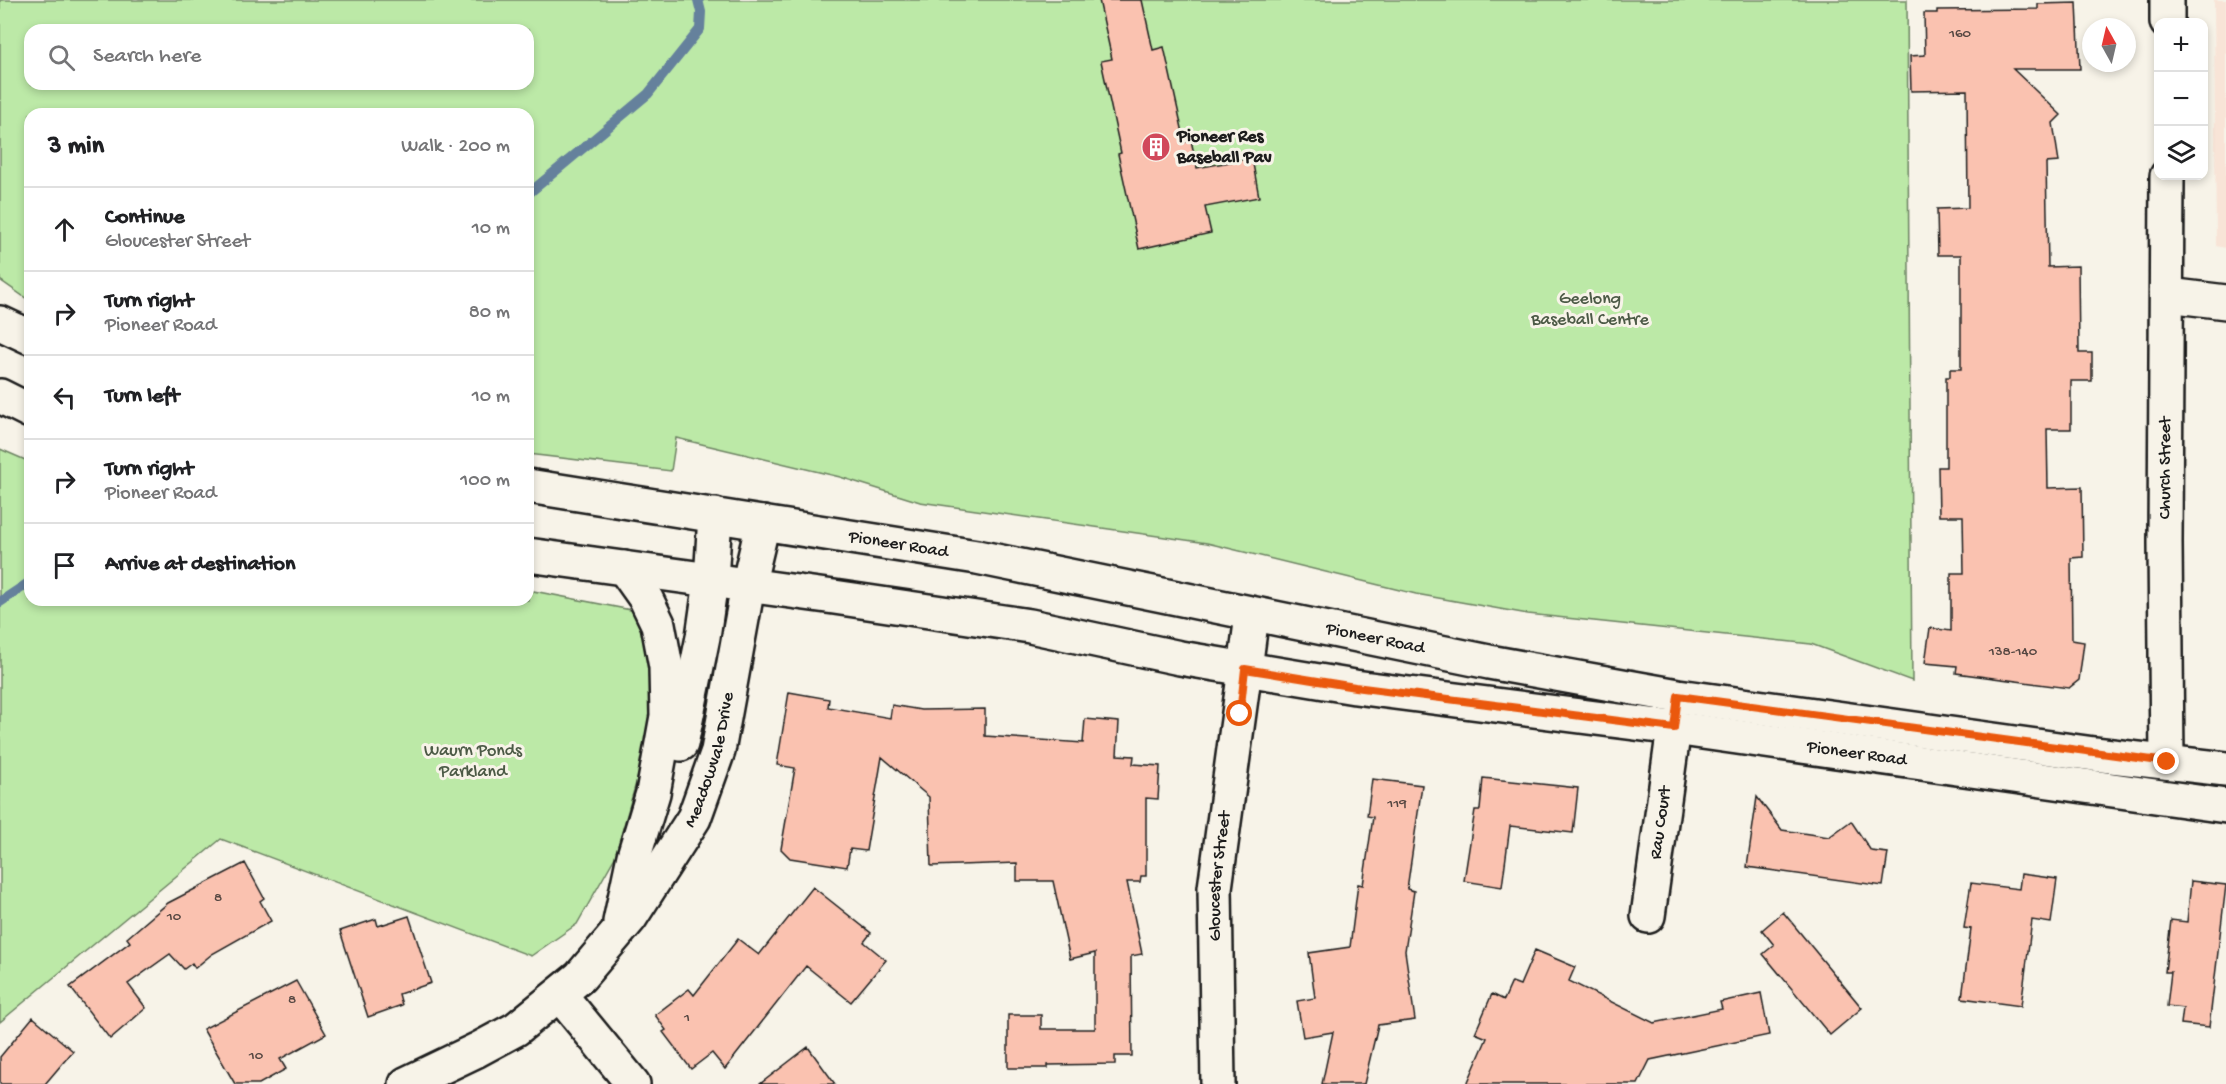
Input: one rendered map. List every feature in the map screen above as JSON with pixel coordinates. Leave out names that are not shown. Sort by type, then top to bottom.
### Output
[{"type":"main road","points":[[2167,0],[2167,18]]},
{"type":"main road","name":"Church Street","points":[[2167,180],[2165,543],[2167,797]]},
{"type":"main road","points":[[2168,295],[2226,302]]},
{"type":"main road","points":[[0,323],[24,335]]},
{"type":"main road","points":[[0,396],[24,408]]},
{"type":"main road","name":"Pioneer Road","points":[[534,487],[977,557],[1489,662],[1678,696],[2226,769]]},
{"type":"main road","name":"Meadowvale Drive","points":[[624,925],[671,793],[703,637],[711,581],[715,515]]},
{"type":"main road","name":"Meadowvale Drive","points":[[406,1084],[516,1029],[580,977],[624,925],[694,818],[718,751],[748,586],[763,523]]},
{"type":"main road","name":"Pioneer Road","points":[[534,557],[1030,626],[1180,658],[1355,687],[1674,728],[2226,806]]},
{"type":"main road","points":[[624,568],[646,599],[658,624],[666,667],[667,716],[653,793],[634,856],[624,925]]},
{"type":"main road","name":"Gloucester Street","points":[[1218,1084],[1215,888],[1252,615]]},
{"type":"main road","name":"Rau Court","points":[[1648,916],[1678,696]]},
{"type":"main road","points":[[560,995],[633,1084]]},
{"type":"shaded area","points":[[2214,0],[2226,0],[2226,248],[2216,246]]},
{"type":"green space","name":"Geelong Baseball Centre","points":[[0,0],[1907,0],[1912,681],[1811,644],[1528,614],[1416,594],[1207,543],[920,502],[840,477],[676,438],[671,471],[534,455],[534,108],[24,108],[24,297],[0,280]]},
{"type":"green space","name":"Waurn Ponds Parkland","points":[[0,449],[24,459],[24,606],[534,606],[534,591],[636,611],[648,636],[657,709],[615,857],[577,924],[531,956],[221,839],[0,1022]]},
{"type":"building","name":"Pioneer Res Baseball Pav","points":[[1099,0],[1142,0],[1153,50],[1164,47],[1185,142],[1191,140],[1197,168],[1252,158],[1259,197],[1205,207],[1211,233],[1139,249],[1101,61],[1112,59]]},
{"type":"building","points":[[2077,3],[2080,69],[2013,69],[2061,115],[2053,123],[2059,162],[2046,163],[2048,267],[2078,266],[2079,353],[2092,353],[2092,381],[2071,381],[2071,429],[2047,429],[2048,488],[2082,487],[2083,557],[2071,558],[2072,640],[2084,642],[2079,680],[2069,688],[1956,673],[1957,666],[1925,663],[1930,628],[1951,631],[1951,573],[1964,573],[1963,516],[1939,516],[1938,467],[1946,467],[1946,377],[1950,377],[1950,369],[1961,369],[1961,255],[1938,255],[1937,209],[1968,208],[1967,90],[1911,91],[1910,56],[1925,55],[1924,13],[1937,13],[1937,10],[2038,9],[2038,4]]},
{"type":"building","points":[[789,692],[829,699],[828,707],[890,718],[892,705],[921,710],[985,709],[985,736],[1083,743],[1085,719],[1119,722],[1117,755],[1134,756],[1133,764],[1160,766],[1158,799],[1146,798],[1146,876],[1141,876],[1140,882],[1127,882],[1142,954],[1131,956],[1132,1056],[1115,1056],[1115,1064],[1008,1068],[1008,1015],[1041,1015],[1041,1029],[1095,1029],[1095,953],[1070,959],[1053,881],[1017,881],[1017,863],[931,866],[929,797],[882,757],[866,851],[850,849],[847,867],[790,858],[781,849],[795,768],[777,765]]},
{"type":"building","points":[[1483,778],[1578,788],[1573,833],[1510,826],[1502,887],[1464,881],[1475,810],[1480,810]]},
{"type":"building","points":[[1372,779],[1422,785],[1407,889],[1414,891],[1405,951],[1415,1020],[1378,1025],[1364,1084],[1322,1084],[1333,1032],[1303,1037],[1297,1001],[1315,998],[1309,953],[1350,947],[1358,884],[1363,885],[1373,817],[1367,816]]},
{"type":"building","points":[[1757,797],[1782,830],[1829,837],[1851,821],[1871,851],[1888,853],[1883,886],[1747,867]]},
{"type":"building","points":[[245,863],[264,898],[260,901],[271,921],[212,954],[195,968],[192,963],[184,969],[170,954],[128,984],[146,1008],[110,1039],[70,987],[130,942],[127,938],[168,903]]},
{"type":"building","points":[[2021,874],[2057,879],[2051,923],[2032,920],[2021,1006],[1962,998],[1971,929],[1964,928],[1971,883],[2019,889]]},
{"type":"building","points":[[2191,881],[2226,885],[2209,1027],[2181,1024],[2183,1008],[2167,1006],[2171,972],[2165,972],[2171,920],[2187,922]]},
{"type":"building","points":[[813,887],[871,933],[864,942],[886,960],[851,1002],[806,966],[725,1069],[712,1053],[691,1069],[663,1032],[666,1030],[655,1015],[689,989],[694,995],[738,939],[759,955]]},
{"type":"building","points":[[1783,912],[1862,1008],[1830,1035],[1763,954],[1774,945],[1762,930]]},
{"type":"building","points":[[409,916],[431,983],[399,994],[402,1005],[368,1017],[340,931],[376,919],[378,926]]},
{"type":"building","points":[[1535,950],[1575,967],[1569,981],[1654,1023],[1722,1009],[1720,1002],[1761,993],[1769,1035],[1650,1060],[1638,1084],[1467,1084],[1487,1038],[1475,1033],[1492,994],[1504,1000],[1512,982],[1520,985]]},
{"type":"building","points":[[296,981],[326,1034],[280,1059],[286,1069],[259,1084],[235,1084],[203,1029]]},
{"type":"building","points":[[33,1017],[73,1051],[45,1084],[0,1084],[0,1057]]},
{"type":"building","points":[[808,1047],[835,1084],[760,1084]]},
{"type":"waterway","points":[[534,189],[648,94],[700,29],[701,12],[698,0]]},
{"type":"waterway","points":[[0,602],[24,586]]},
{"type":"place","name":"Pioneer Res Baseball Pav","points":[[1156,147]]},
{"type":"route","points":[[1240,714],[1245,669],[1355,687],[1674,728],[1678,696],[2094,754],[2167,762]]}]
